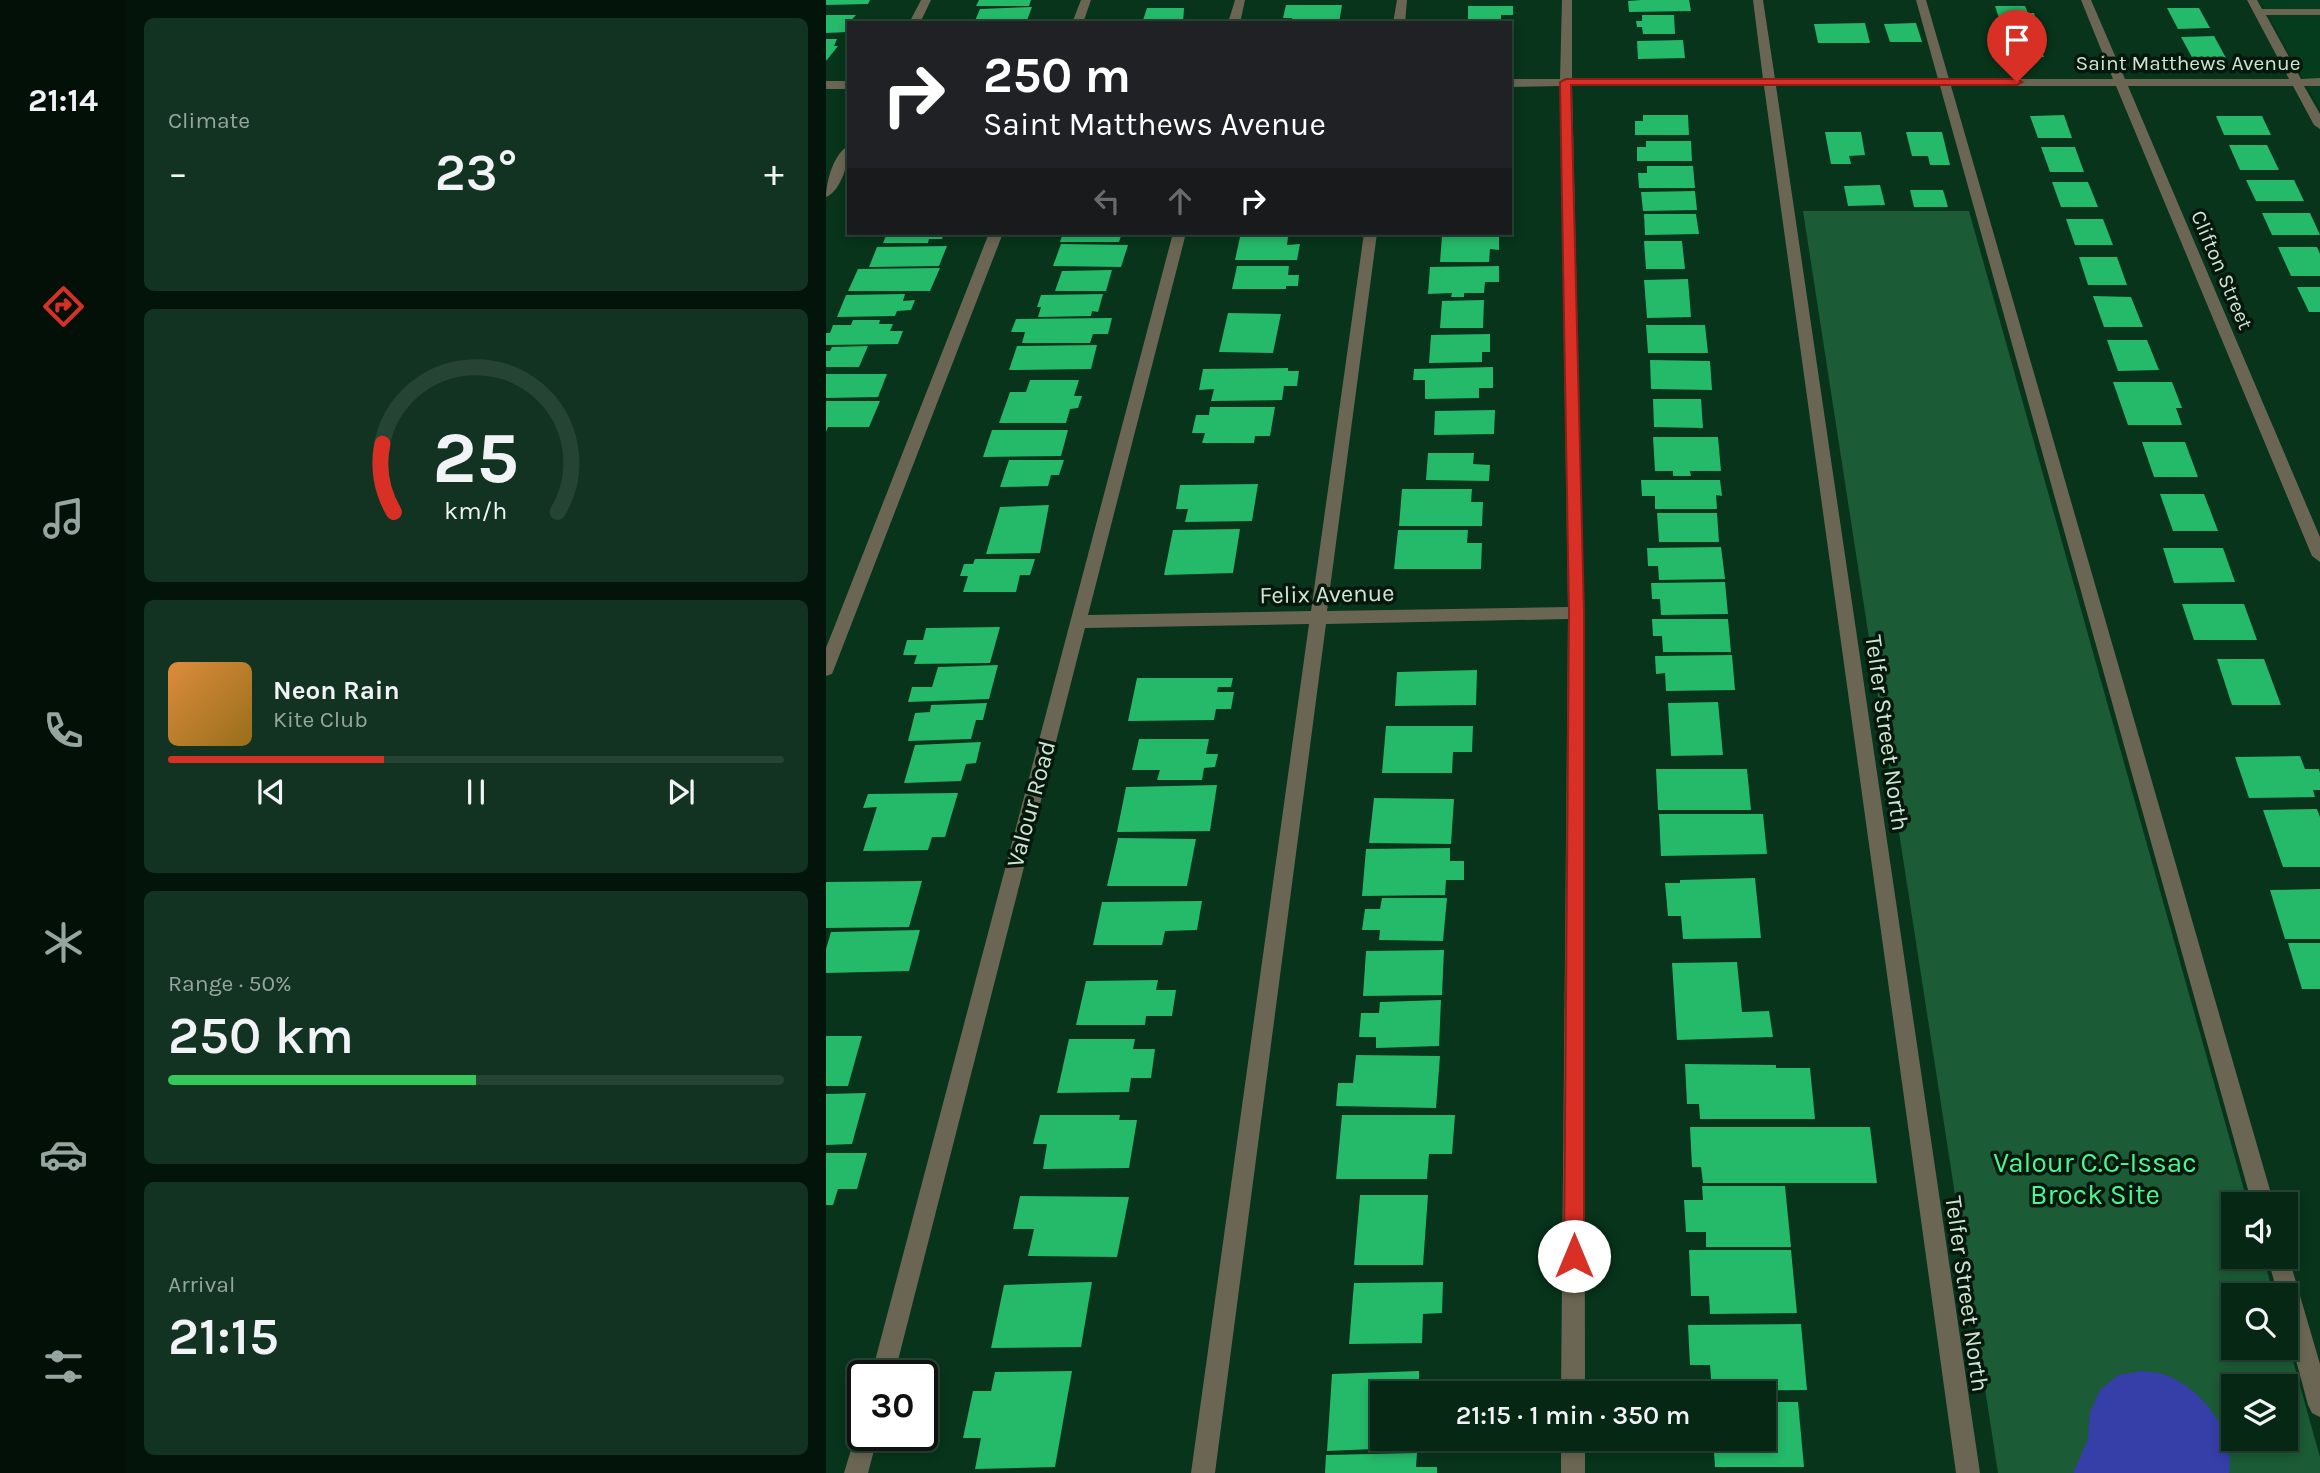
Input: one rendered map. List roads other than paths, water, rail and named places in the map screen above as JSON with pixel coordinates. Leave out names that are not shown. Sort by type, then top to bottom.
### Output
[{"type":"street","points":[[915,21],[926,0]]},
{"type":"street","points":[[1078,21],[1086,0]]},
{"type":"street","points":[[1235,21],[1240,0]]},
{"type":"street","points":[[1399,21],[1402,0]]},
{"type":"street","points":[[1567,0],[1566,82],[1576,613],[1573,1381]]},
{"type":"street","name":"Telfer Street North","points":[[1758,0],[1968,1473]]},
{"type":"street","points":[[1921,0],[2260,1192]]},
{"type":"street","name":"Clifton Street","points":[[2086,0],[2320,556]]},
{"type":"street","points":[[2252,0],[2320,125]]},
{"type":"street","points":[[2258,12],[2320,12]]},
{"type":"street","name":"Saint Matthews Avenue","points":[[1512,83],[2320,82]]},
{"type":"street","points":[[826,85],[847,85]]},
{"type":"street","points":[[826,193],[847,153]]},
{"type":"street","points":[[826,669],[995,235]]},
{"type":"street","name":"Valour Road","points":[[886,1360],[1178,235]]},
{"type":"street","points":[[1203,1473],[1370,235]]},
{"type":"street","name":"Felix Avenue","points":[[1079,622],[1576,613]]},
{"type":"street","points":[[2282,1269],[2320,1405]]},
{"type":"street","points":[[856,1473],[862,1451]]},
{"type":"street","points":[[1573,1451],[1573,1473]]},
{"type":"park label","name":"Valour C.C-Issac Brock Site","points":[[2095,1178]]}]
